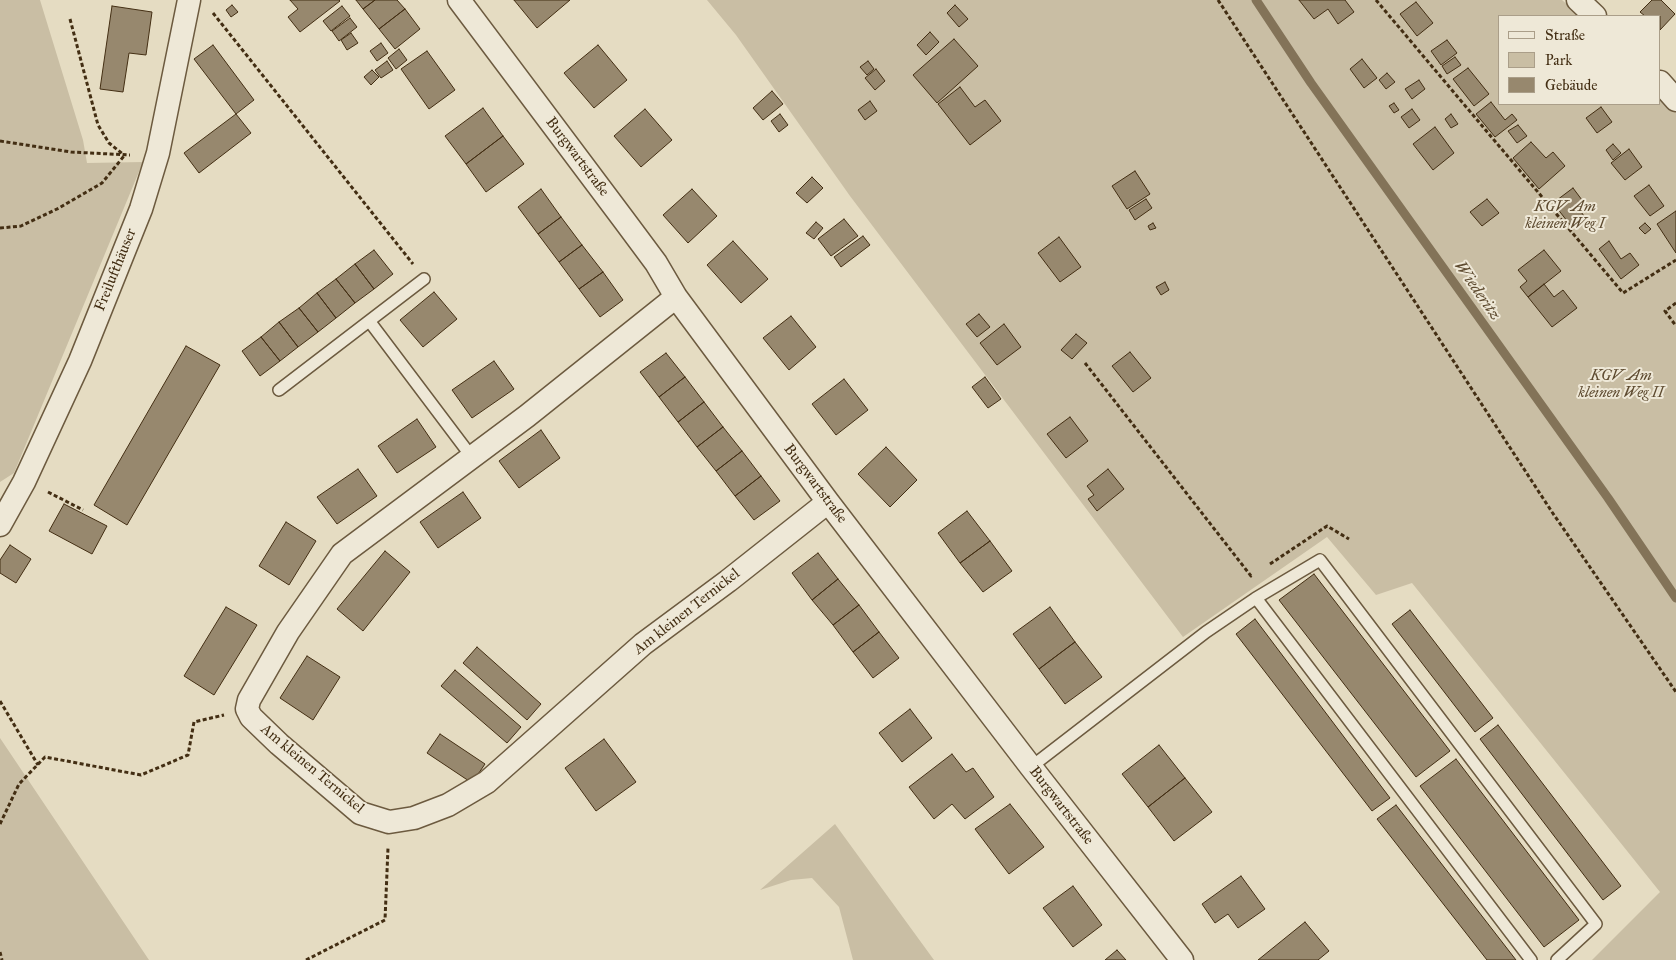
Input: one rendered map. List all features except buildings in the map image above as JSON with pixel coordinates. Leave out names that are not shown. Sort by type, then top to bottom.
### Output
[{"type":"street","name":"Burgwartstraße","points":[[459,0],[651,256],[676,298],[828,502],[1182,960]]},
{"type":"street","points":[[1578,0],[1594,15]]},
{"type":"street","name":"Freilufthäuser","points":[[0,525],[24,482],[80,361],[141,209],[199,4]]},
{"type":"street","points":[[1661,83],[1676,100]]},
{"type":"street","name":"Am kleinen Ternickel","points":[[676,298],[527,416],[342,554],[288,632],[249,700],[247,709],[250,718],[360,813],[389,822],[414,818],[448,805],[487,782],[643,644],[728,581],[828,502]]},
{"type":"lane","points":[[279,390],[424,279]]},
{"type":"lane","points":[[370,322],[471,456]]},
{"type":"lane","points":[[1031,767],[1206,632],[1256,598],[1320,560],[1596,924],[1557,960]]},
{"type":"lane","points":[[1256,598],[1531,960]]},
{"type":"path","points":[[1218,0],[1552,512],[1676,692]]},
{"type":"path","points":[[1376,0],[1623,293],[1676,260]]},
{"type":"path","points":[[199,4],[424,279]]},
{"type":"path","points":[[70,19],[98,125],[109,143],[124,155]]},
{"type":"path","points":[[0,141],[71,152],[124,155]]},
{"type":"path","points":[[0,228],[21,226],[59,208],[102,183],[124,155]]},
{"type":"path","points":[[1676,303],[1665,312],[1676,326]]},
{"type":"path","points":[[1085,363],[1251,576],[1258,571]]},
{"type":"path","points":[[64,500],[83,510]]},
{"type":"path","points":[[1266,566],[1327,526],[1349,539]]},
{"type":"path","points":[[0,701],[38,765]]},
{"type":"path","points":[[0,824],[19,784],[45,757],[141,775],[188,755],[194,722]]},
{"type":"path","points":[[306,960],[385,920],[389,822]]},
{"type":"path","points":[[0,952],[2,960]]},
{"type":"green space","points":[[0,0],[40,0],[83,140],[87,163],[143,162],[14,473],[0,482]]},
{"type":"green space","points":[[707,0],[1562,0],[1579,15],[1498,15],[1498,105],[1661,105],[1661,96],[1676,113],[1676,960],[1592,960],[1660,892],[1412,583],[1376,595],[1327,537],[1183,637],[850,196],[736,35]]},
{"type":"green space","points":[[0,738],[149,960],[0,960]]},
{"type":"green space","points":[[835,824],[934,960],[853,960],[839,907],[812,878],[791,880],[760,890]]},
{"type":"waterway","name":"Wiederitz","points":[[1256,0],[1311,83],[1608,498],[1676,598]]},
{"type":"park label","name":"KGV Am kleinen Weg I","points":[[1565,216]]},
{"type":"park label","name":"KGV Am kleinen Weg II","points":[[1621,384]]}]
